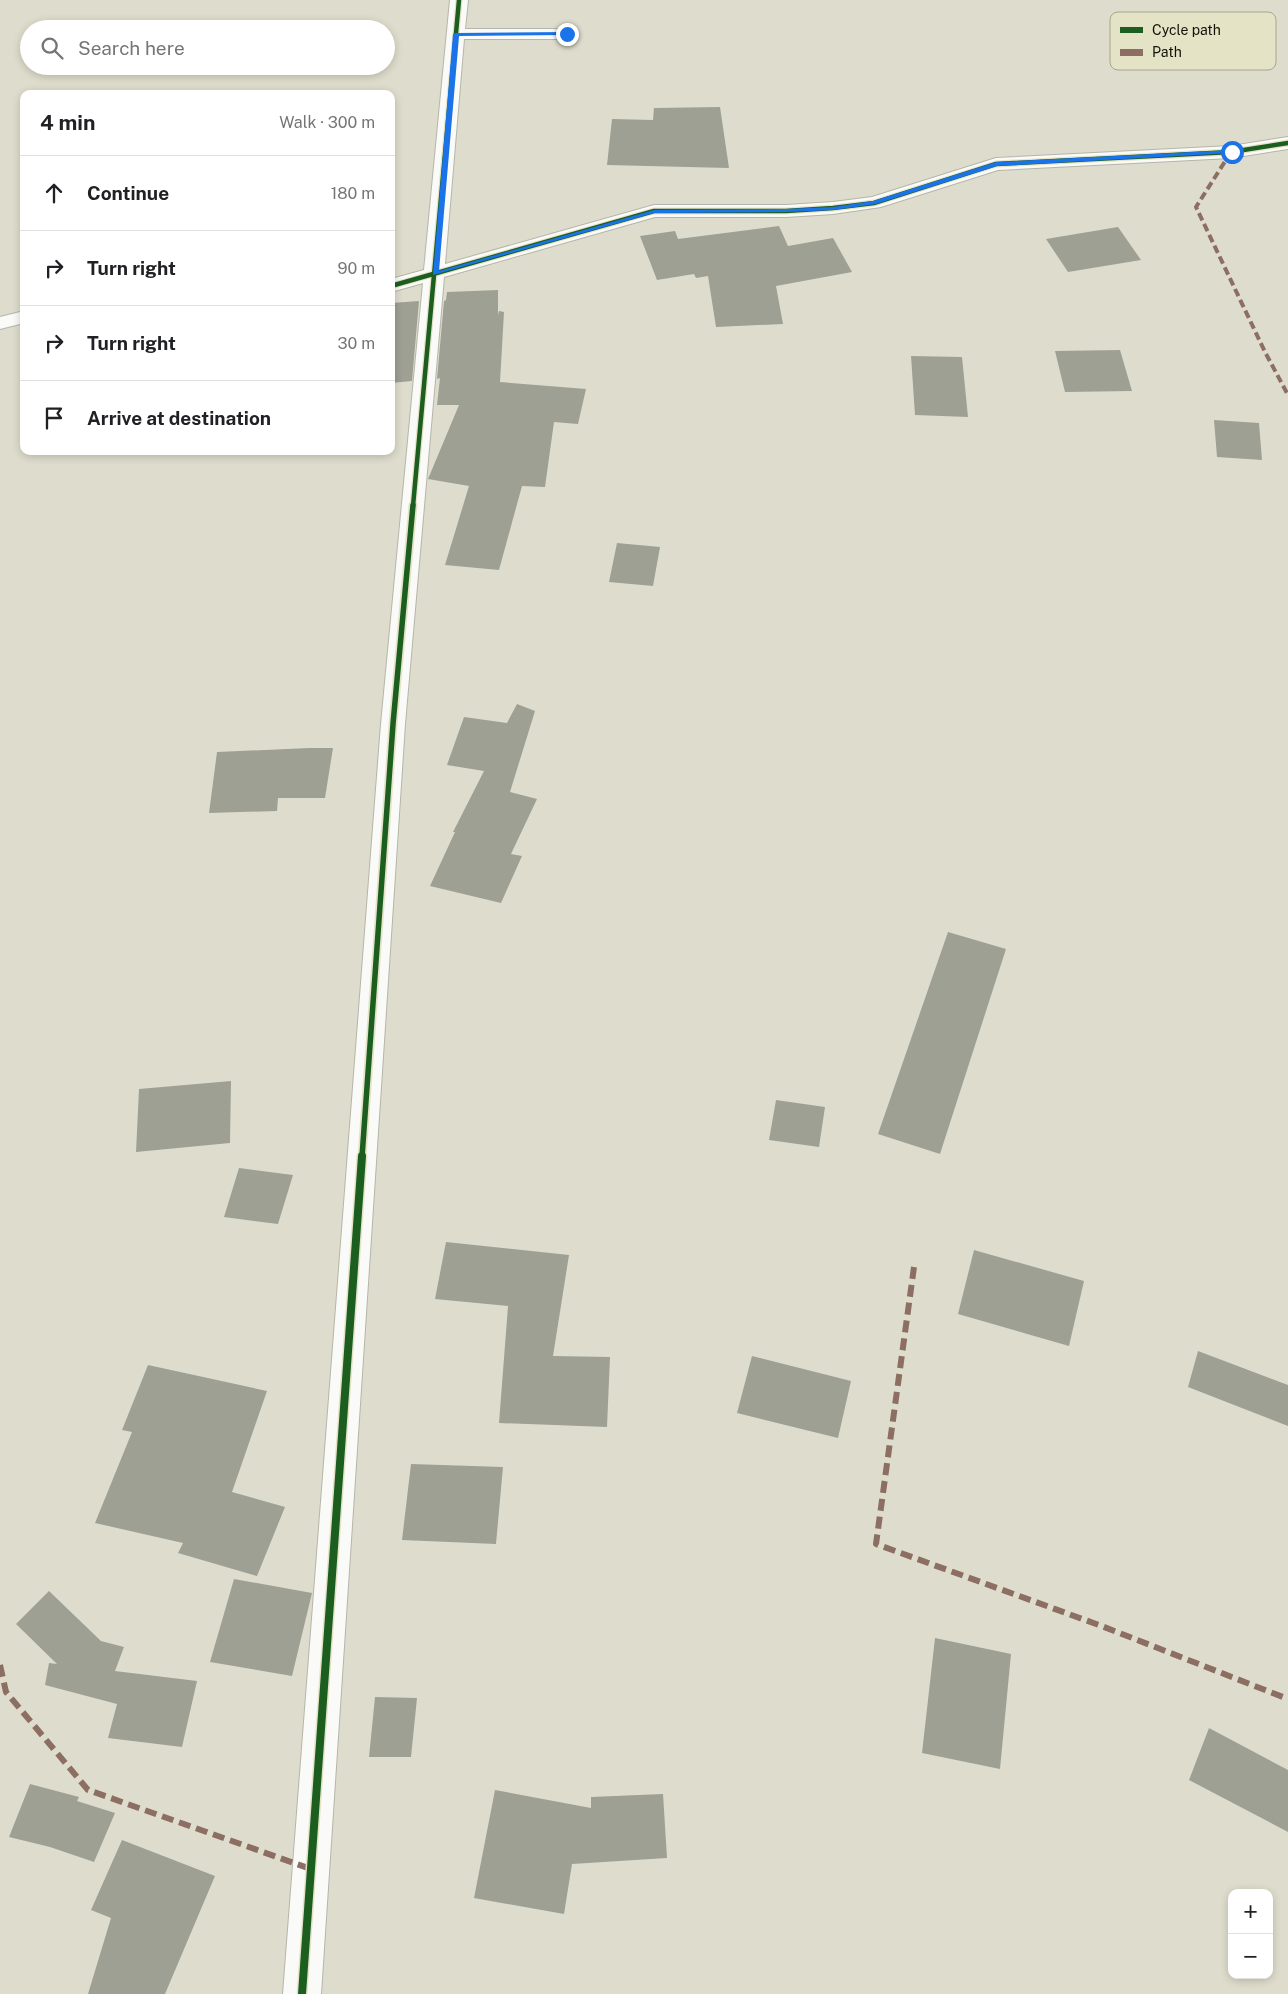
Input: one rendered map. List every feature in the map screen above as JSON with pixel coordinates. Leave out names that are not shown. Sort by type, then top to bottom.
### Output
[{"type":"street","points":[[302,1994],[393,724],[459,0]]},
{"type":"street","points":[[456,34],[567,34]]},
{"type":"street","points":[[395,285],[654,211],[786,211],[833,208],[874,203],[996,164],[1232,152],[1288,143]]},
{"type":"street","points":[[0,323],[20,318]]},
{"type":"building","points":[[720,107],[729,168],[607,165],[612,119],[653,120],[654,108]]},
{"type":"building","points":[[779,226],[788,246],[833,238],[852,272],[776,286],[783,324],[716,327],[708,276],[696,278],[694,274],[657,280],[640,236],[675,231],[678,239]]},
{"type":"building","points":[[1118,227],[1141,260],[1068,272],[1046,239]]},
{"type":"building","points":[[498,290],[498,315],[499,311],[504,312],[500,382],[586,389],[578,424],[554,422],[545,487],[522,486],[499,570],[445,565],[469,486],[428,479],[459,405],[437,405],[440,378],[437,379],[444,301],[446,300],[447,292]]},
{"type":"building","points":[[419,301],[412,381],[395,383],[395,303]]},
{"type":"building","points":[[1120,350],[1132,391],[1065,392],[1055,351]]},
{"type":"building","points":[[911,356],[962,357],[968,417],[915,415]]},
{"type":"building","points":[[1214,420],[1259,423],[1262,460],[1217,457]]},
{"type":"building","points":[[617,543],[660,547],[653,586],[609,582]]},
{"type":"building","points":[[517,704],[535,711],[510,792],[537,799],[511,854],[522,856],[501,903],[430,886],[455,832],[453,832],[484,771],[447,765],[464,717],[507,723]]},
{"type":"building","points":[[333,748],[325,798],[278,798],[277,811],[209,813],[217,752]]},
{"type":"building","points":[[948,932],[1006,949],[940,1154],[878,1134]]},
{"type":"building","points":[[231,1081],[230,1143],[136,1152],[139,1089]]},
{"type":"building","points":[[776,1100],[825,1107],[819,1147],[769,1140]]},
{"type":"building","points":[[239,1168],[293,1175],[278,1224],[224,1217]]},
{"type":"building","points":[[446,1242],[569,1255],[553,1356],[610,1357],[607,1427],[499,1423],[508,1306],[435,1299]]},
{"type":"building","points":[[974,1250],[1084,1281],[1069,1346],[958,1314]]},
{"type":"building","points":[[1198,1351],[1288,1385],[1288,1426],[1188,1387]]},
{"type":"building","points":[[752,1356],[851,1381],[838,1438],[737,1413]]},
{"type":"building","points":[[148,1365],[267,1391],[232,1492],[285,1507],[257,1576],[178,1553],[183,1543],[95,1523],[132,1432],[122,1430]]},
{"type":"building","points":[[411,1464],[503,1467],[496,1544],[402,1540]]},
{"type":"building","points":[[234,1579],[312,1593],[292,1676],[210,1662]]},
{"type":"building","points":[[49,1591],[101,1641],[124,1647],[115,1671],[197,1681],[182,1747],[108,1738],[117,1704],[45,1685],[49,1663],[57,1664],[16,1624]]},
{"type":"building","points":[[935,1638],[1011,1654],[1000,1769],[922,1753]]},
{"type":"building","points":[[375,1697],[417,1698],[411,1757],[369,1757]]},
{"type":"building","points":[[1209,1728],[1288,1770],[1288,1832],[1189,1780]]},
{"type":"building","points":[[30,1784],[79,1797],[77,1801],[115,1813],[94,1862],[50,1847],[9,1837]]},
{"type":"building","points":[[495,1790],[591,1808],[591,1797],[663,1794],[667,1858],[572,1864],[564,1914],[474,1898]]},
{"type":"building","points":[[122,1840],[215,1876],[165,1994],[88,1994],[111,1918],[91,1910]]},
{"type":"marked path","points":[[1231,152],[1196,207],[1265,352],[1288,395]]},
{"type":"marked path","points":[[914,1267],[876,1544],[1099,1625],[1288,1699]]},
{"type":"marked path","points":[[0,1665],[6,1692],[88,1790],[311,1869]]},
{"type":"cycle path","points":[[302,1994],[393,724],[459,0]]},
{"type":"cycle path","points":[[395,285],[654,211],[786,211],[833,208],[874,203],[996,164],[1231,152],[1288,143]]},
{"type":"route","points":[[567,34],[456,34],[435,274],[654,211],[786,211],[833,208],[874,203],[996,164],[1232,152]]}]
